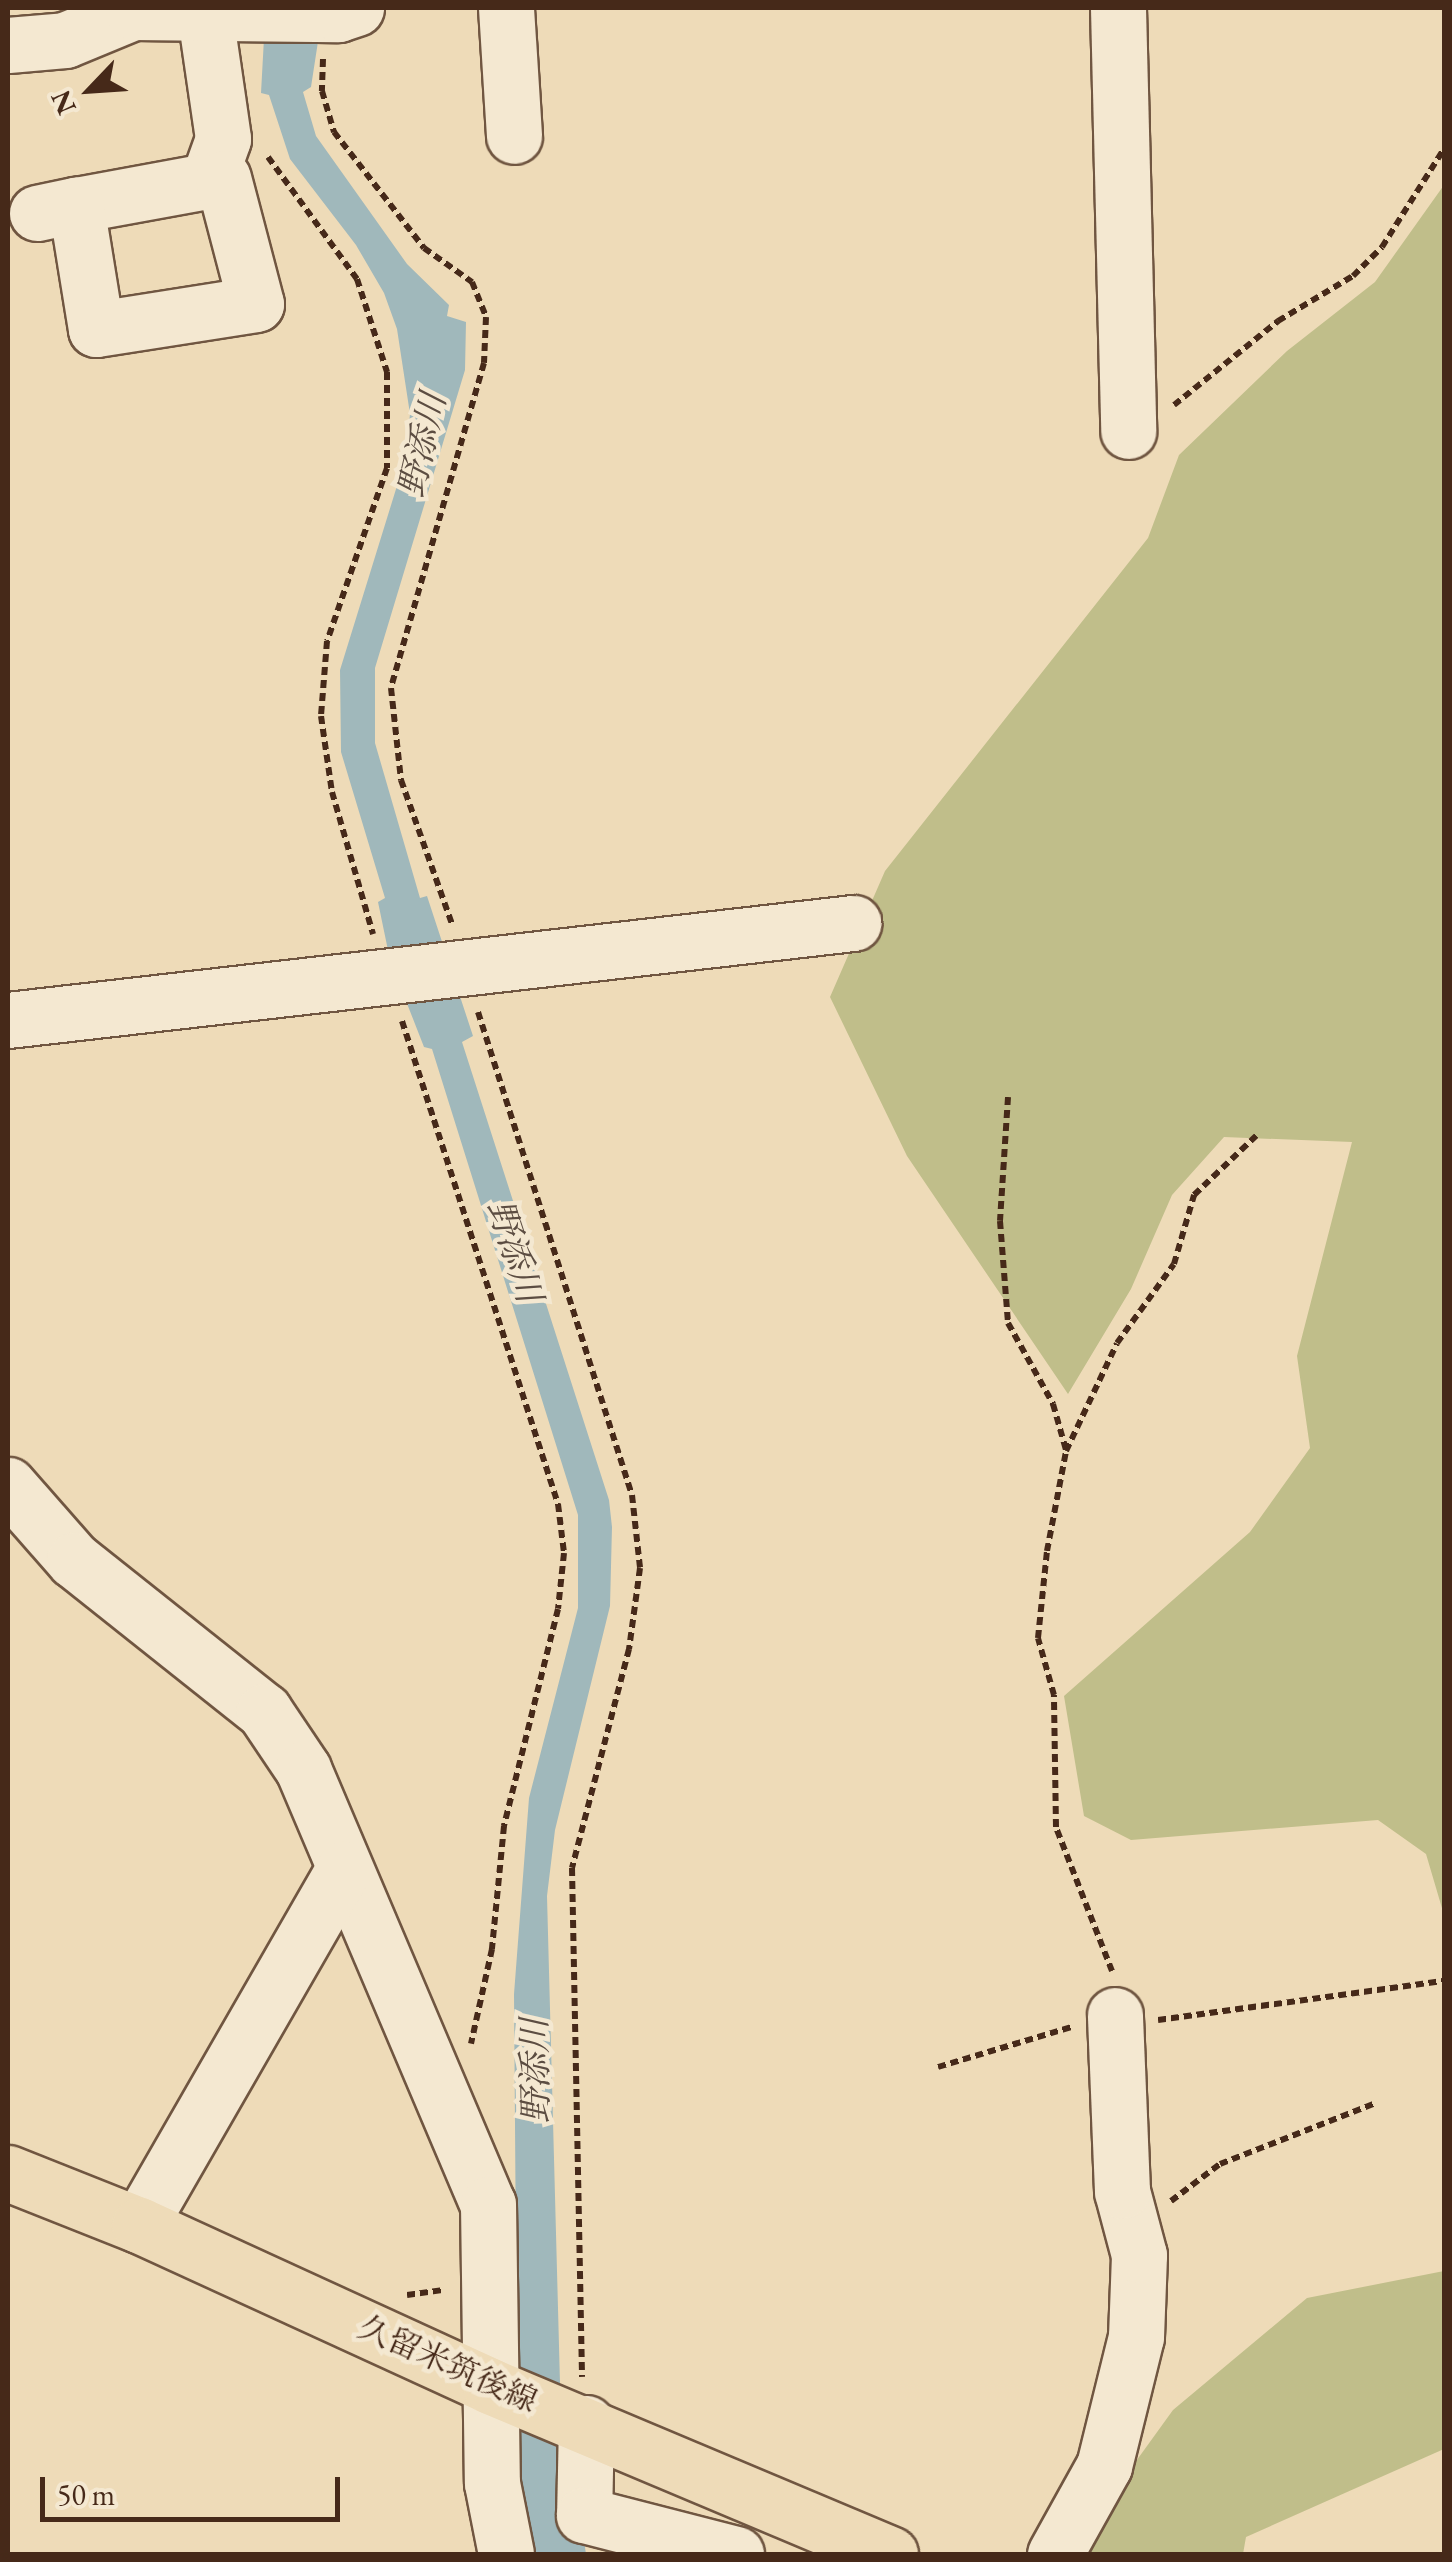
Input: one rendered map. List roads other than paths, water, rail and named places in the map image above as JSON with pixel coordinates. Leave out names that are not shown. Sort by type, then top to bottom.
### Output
[{"type":"main road","name":"久留米筑後線","points":[[8,2173],[140,2225],[490,2386],[890,2554]]},
{"type":"street","points":[[506,8],[514,136]]},
{"type":"street","points":[[1118,8],[1128,431]]},
{"type":"street","points":[[204,9],[223,140],[208,180]]},
{"type":"street","points":[[8,45],[65,40],[133,12],[346,11]]},
{"type":"street","points":[[224,178],[256,304],[96,329],[56,209],[208,180],[224,178]]},
{"type":"street","points":[[8,1020],[852,923]]},
{"type":"street","points":[[8,1485],[74,1560],[264,1711],[304,1769],[488,2204],[492,2483],[506,2554]]},
{"type":"street","points":[[140,2225],[344,1869]]},
{"type":"street","points":[[1055,2554],[1104,2466],[1124,2402],[1136,2337],[1139,2255],[1121,2174],[1115,2020]]},
{"type":"street","points":[[581,2421],[584,2515],[736,2554]]},
{"type":"water","name":"野添川","points":[[319,35],[311,87],[303,92],[316,136],[407,264],[449,305],[447,316],[466,322],[465,370],[375,668],[375,743],[420,898],[427,896],[473,1036],[462,1042],[609,1500],[612,1527],[610,1606],[555,1830],[547,1896],[560,2383],[586,2554],[527,2554],[518,2519],[514,1994],[529,1798],[578,1608],[578,1515],[432,1049],[424,1047],[390,960],[378,902],[385,898],[341,752],[340,670],[405,460],[410,414],[397,329],[384,293],[356,245],[290,159],[269,95],[261,93],[264,38]]}]
